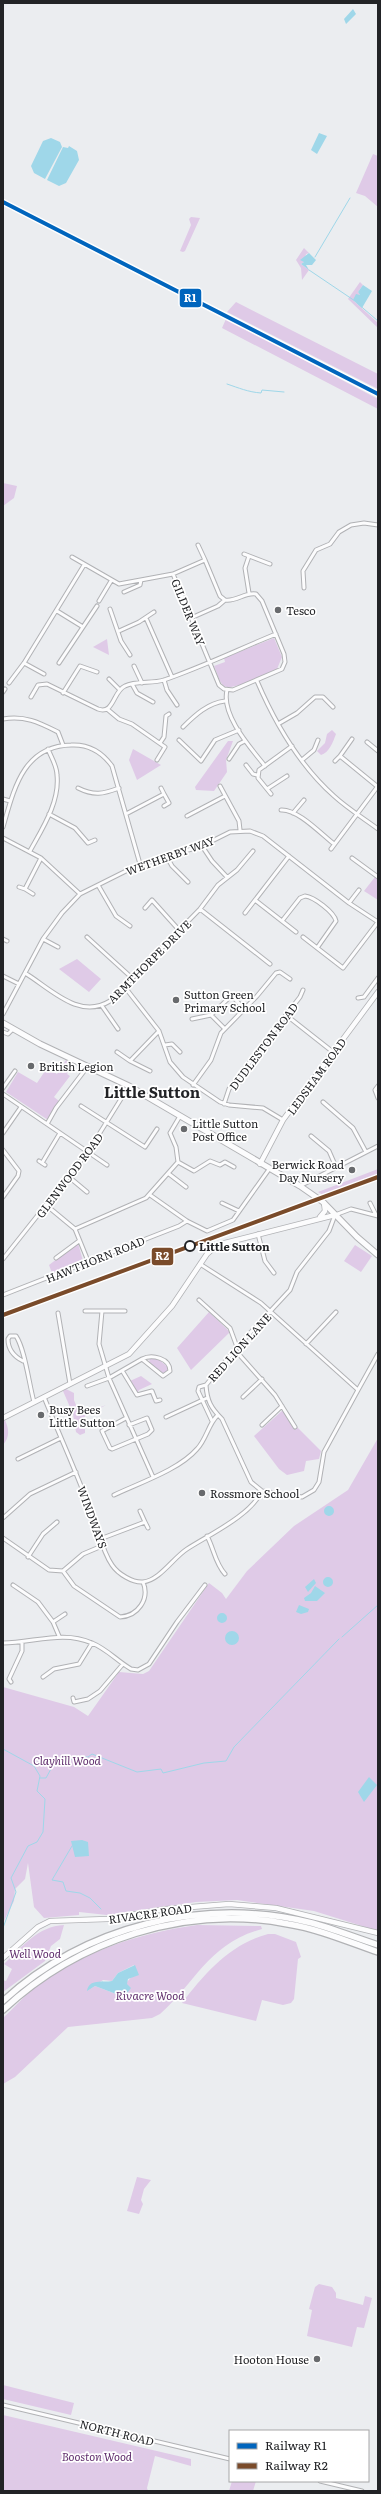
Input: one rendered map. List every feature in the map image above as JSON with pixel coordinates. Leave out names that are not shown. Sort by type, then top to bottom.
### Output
[{"type":"highway","points":[[3,2001],[45,1968],[87,1944],[124,1929],[167,1919],[235,1914],[285,1918],[312,1923],[378,1945]]},
{"type":"highway","points":[[3,2010],[48,1974],[92,1949],[145,1931],[188,1921],[245,1920],[289,1924],[378,1952]]},
{"type":"main road","name":"LEDSHAM ROAD","points":[[260,1164],[283,1120],[378,992]]},
{"type":"main road","points":[[3,1023],[129,1086],[260,1164],[270,1168],[300,1186],[323,1202],[378,1255]]},
{"type":"main road","points":[[319,1218],[325,1211],[323,1202]]},
{"type":"main road","points":[[3,1418],[129,1354],[151,1331],[177,1299],[200,1264],[217,1245],[335,1215]]},
{"type":"main road","name":"RIVACRE ROAD","points":[[3,1958],[38,1927],[50,1921],[107,1919],[166,1909],[229,1904],[276,1908],[378,1933]]},
{"type":"street","points":[[304,588],[303,571],[316,550],[330,544],[339,532],[351,525],[364,523],[378,525]]},
{"type":"street","points":[[198,545],[220,596],[225,600],[230,601],[249,593],[260,597],[286,658],[284,666],[278,672],[257,681],[227,690],[225,700],[245,741],[265,766]]},
{"type":"street","points":[[244,554],[270,564]]},
{"type":"street","points":[[249,556],[245,568],[249,593]]},
{"type":"street","points":[[72,557],[111,581],[119,584],[173,574]]},
{"type":"street","name":"GILDER WAY","points":[[205,560],[173,574],[219,685],[227,690]]},
{"type":"street","points":[[9,682],[24,663],[84,565]]},
{"type":"street","points":[[124,592],[140,585],[141,580]]},
{"type":"street","points":[[99,601],[111,581]]},
{"type":"street","points":[[191,618],[218,606],[225,600]]},
{"type":"street","points":[[59,663],[76,641],[83,627],[97,606]]},
{"type":"street","points":[[110,609],[124,647],[130,655]]},
{"type":"street","points":[[57,611],[83,627]]},
{"type":"street","points":[[119,631],[146,618],[154,612]]},
{"type":"street","points":[[146,618],[153,630],[172,676]]},
{"type":"street","points":[[31,697],[38,685],[41,683],[101,710],[107,709],[120,690],[132,684],[164,680],[276,634]]},
{"type":"street","points":[[76,641],[79,644]]},
{"type":"street","points":[[24,663],[44,674]]},
{"type":"street","points":[[63,693],[80,666],[97,672]]},
{"type":"street","points":[[134,666],[142,683]]},
{"type":"street","points":[[109,678],[120,690]]},
{"type":"street","points":[[164,680],[167,690],[177,705]]},
{"type":"street","points":[[257,681],[278,724],[302,760],[323,786],[378,829]]},
{"type":"street","points":[[132,684],[137,693],[153,702]]},
{"type":"street","points":[[278,724],[297,713],[309,702],[320,696],[333,707]]},
{"type":"street","points":[[305,698],[309,702]]},
{"type":"street","points":[[183,727],[192,718],[211,705],[225,700]]},
{"type":"street","points":[[107,709],[119,719],[132,724],[165,746],[157,760]]},
{"type":"street","points":[[160,743],[164,737],[166,716],[169,714]]},
{"type":"street","points":[[189,714],[192,718]]},
{"type":"street","points":[[3,719],[22,717],[38,722],[58,732],[64,745]]},
{"type":"street","points":[[179,740],[195,758],[201,761],[215,740],[239,730]]},
{"type":"street","points":[[334,761],[340,756],[352,739]]},
{"type":"street","points":[[302,760],[314,750],[318,740]]},
{"type":"street","points":[[229,759],[239,744],[245,741]]},
{"type":"street","points":[[367,742],[378,751]]},
{"type":"street","points":[[3,827],[10,802],[20,778],[30,760],[48,749],[64,745],[86,746],[101,754],[112,766],[140,864]]},
{"type":"street","points":[[257,775],[265,766],[292,746]]},
{"type":"street","points":[[30,851],[49,814],[56,792],[57,775],[48,749]]},
{"type":"street","points":[[331,849],[378,787],[340,756]]},
{"type":"street","points":[[246,765],[253,774],[257,775],[271,794]]},
{"type":"street","points":[[267,789],[287,776]]},
{"type":"street","points":[[82,785],[79,788],[98,794],[119,788]]},
{"type":"street","points":[[220,786],[238,821],[240,830],[250,831],[263,836],[349,903],[378,922],[344,969],[303,937]]},
{"type":"street","points":[[161,788],[169,803],[164,806]]},
{"type":"street","points":[[126,814],[164,794]]},
{"type":"street","points":[[189,813],[225,796]]},
{"type":"street","points":[[3,799],[10,802]]},
{"type":"street","points":[[293,813],[304,800]]},
{"type":"street","points":[[281,810],[293,813],[312,825],[334,844]]},
{"type":"street","points":[[49,814],[75,828],[88,844],[95,840]]},
{"type":"street","name":"WETHERBY WAY","points":[[3,1014],[43,939],[62,913],[80,894],[140,864],[202,846],[230,832],[240,830]]},
{"type":"street","points":[[3,838],[41,858],[80,894]]},
{"type":"street","points":[[202,846],[212,861],[227,877]]},
{"type":"street","name":"ARMTHORPE DRIVE","points":[[25,973],[81,1008],[102,1006],[110,1001],[200,909],[218,885],[237,870],[254,851]]},
{"type":"street","points":[[244,913],[289,856]]},
{"type":"street","points":[[167,857],[172,866],[188,882]]},
{"type":"street","points":[[25,889],[41,858]]},
{"type":"street","points":[[352,858],[378,877]]},
{"type":"street","points":[[360,864],[362,860]]},
{"type":"street","points":[[98,885],[116,916],[130,926]]},
{"type":"street","points":[[19,887],[33,894]]},
{"type":"street","points":[[349,903],[359,890]]},
{"type":"street","points":[[282,921],[300,898],[305,896],[310,897],[333,914],[336,921],[334,927],[317,948]]},
{"type":"street","points":[[145,908],[154,899],[179,930]]},
{"type":"street","points":[[255,900],[296,932]]},
{"type":"street","points":[[200,909],[270,964]]},
{"type":"street","points":[[94,935],[89,938],[132,977]]},
{"type":"street","points":[[3,939],[7,941]]},
{"type":"street","points":[[43,939],[58,947]]},
{"type":"street","points":[[193,1085],[211,1060],[218,1036],[224,1028],[244,1009],[278,972],[290,979]]},
{"type":"street","points":[[3,976],[19,984]]},
{"type":"street","points":[[358,998],[364,997],[378,978]]},
{"type":"street","points":[[124,986],[159,1031],[170,1062],[193,1085],[224,1104],[262,1108],[283,1120]]},
{"type":"street","name":"DUDLESTON ROAD","points":[[224,1104],[229,1089],[286,1015],[303,990]]},
{"type":"street","points":[[192,1019],[211,1015],[230,997],[234,998],[244,1009]]},
{"type":"street","points":[[102,1006],[118,1029]]},
{"type":"street","points":[[211,1015],[224,1028]]},
{"type":"street","points":[[286,1015],[333,1052]]},
{"type":"street","points":[[3,1032],[8,1034],[13,1029]]},
{"type":"street","points":[[130,1061],[159,1031]]},
{"type":"street","points":[[165,1045],[172,1044],[180,1052]]},
{"type":"street","points":[[117,1052],[130,1061],[150,1071]]},
{"type":"street","points":[[47,1124],[56,1108],[88,1066]]},
{"type":"street","points":[[3,1088],[15,1071]]},
{"type":"street","name":"GLENWOOD ROAD","points":[[3,1259],[88,1152],[129,1086]]},
{"type":"street","points":[[378,1086],[375,1090],[378,1098]]},
{"type":"street","points":[[3,1094],[107,1165]]},
{"type":"street","points":[[323,1102],[353,1128],[366,1152]]},
{"type":"street","points":[[81,1106],[145,1147],[157,1129]]},
{"type":"street","points":[[3,1132],[21,1107]]},
{"type":"street","points":[[75,1229],[150,1195],[178,1162],[176,1147],[170,1133],[180,1116]]},
{"type":"street","points":[[42,1163],[60,1133]]},
{"type":"street","points":[[311,1136],[329,1151],[336,1167]]},
{"type":"street","points":[[300,1186],[378,1146]]},
{"type":"street","points":[[3,1150],[19,1171],[18,1176],[3,1198]]},
{"type":"street","points":[[178,1162],[194,1171],[210,1161],[220,1165],[225,1162],[234,1167]]},
{"type":"street","points":[[150,1195],[187,1221],[208,1231],[233,1220],[270,1168]]},
{"type":"street","points":[[169,1174],[186,1187]]},
{"type":"street","points":[[69,1177],[87,1192]]},
{"type":"street","points":[[222,1203],[239,1211]]},
{"type":"street","points":[[370,1203],[377,1216]]},
{"type":"street","points":[[46,1205],[75,1229],[88,1261]]},
{"type":"street","points":[[335,1215],[352,1209],[377,1216]]},
{"type":"street","name":"RED LION LANE","points":[[262,1490],[251,1482],[222,1419],[217,1416],[207,1398],[206,1385],[236,1351],[237,1347],[290,1290],[296,1272],[329,1231],[335,1215]]},
{"type":"street","name":"HAWTHORN ROAD","points":[[3,1295],[187,1221]]},
{"type":"street","points":[[258,1234],[265,1261],[274,1274]]},
{"type":"street","points":[[56,1258],[79,1241]]},
{"type":"street","points":[[200,1264],[261,1303],[269,1312],[358,1390]]},
{"type":"street","points":[[201,1300],[230,1328],[237,1347]]},
{"type":"street","points":[[85,1311],[125,1310]]},
{"type":"street","points":[[102,1311],[99,1344],[105,1367],[153,1477]]},
{"type":"street","points":[[306,1344],[336,1312]]},
{"type":"street","points":[[58,1313],[70,1384]]},
{"type":"street","points":[[23,1361],[16,1358],[11,1351],[7,1342],[10,1336],[16,1336],[24,1352],[23,1361],[34,1402]]},
{"type":"street","points":[[236,1351],[262,1379],[295,1427]]},
{"type":"street","points":[[63,1571],[74,1586],[120,1617],[133,1614],[138,1610],[145,1598],[143,1582],[160,1573],[176,1558],[246,1511],[257,1501],[262,1490],[293,1497],[308,1494],[322,1478],[324,1452],[378,1354]]},
{"type":"street","points":[[87,1386],[123,1372],[142,1360],[151,1356],[160,1357],[169,1366],[170,1371],[166,1376],[160,1375],[142,1360]]},
{"type":"street","points":[[123,1372],[137,1395],[152,1391],[156,1401],[160,1400]]},
{"type":"street","points":[[243,1397],[262,1379]]},
{"type":"street","points":[[114,1495],[180,1464],[197,1450],[210,1431],[212,1420],[198,1389],[206,1385]]},
{"type":"street","name":"WINDWAYS","points":[[44,1397],[76,1472],[102,1546],[117,1570],[128,1579],[143,1582]]},
{"type":"street","points":[[166,1417],[207,1398]]},
{"type":"street","points":[[262,1424],[282,1406]]},
{"type":"street","points":[[212,1420],[217,1416]]},
{"type":"street","points":[[126,1418],[104,1429],[102,1433],[112,1449],[151,1432],[148,1420],[145,1418],[129,1425]]},
{"type":"street","points":[[19,1459],[61,1438]]},
{"type":"street","points":[[3,1518],[30,1494],[76,1472]]},
{"type":"street","points":[[140,1511],[148,1528]]},
{"type":"street","points":[[100,1539],[145,1522]]},
{"type":"street","points":[[28,1557],[43,1534],[56,1524]]},
{"type":"street","points":[[207,1536],[220,1569],[225,1574]]},
{"type":"street","points":[[3,1538],[28,1557],[49,1570],[63,1571],[84,1554],[102,1546]]},
{"type":"street","points":[[220,1569],[225,1568]]},
{"type":"street","points":[[3,1643],[22,1642],[59,1636],[92,1643],[122,1664],[131,1669],[138,1670],[149,1664],[177,1622],[205,1585]]},
{"type":"street","points":[[14,1588],[36,1599],[54,1622],[59,1636]]},
{"type":"street","points":[[54,1622],[64,1618],[65,1614]]},
{"type":"street","points":[[8,1681],[22,1651],[22,1642]]},
{"type":"street","points":[[43,1677],[48,1672],[79,1664],[92,1643]]},
{"type":"street","points":[[73,1701],[88,1699],[100,1691],[122,1664]]},
{"type":"street","points":[[48,1672],[51,1677]]},
{"type":"street","name":"NORTH ROAD","points":[[3,2405],[229,2459]]},
{"type":"street","points":[[324,2482],[362,2491]]},
{"type":"green space","points":[[373,154],[378,156],[378,207],[365,196],[356,193]]},
{"type":"green space","points":[[191,217],[200,218],[185,251],[183,252],[180,251],[191,225],[189,219]]},
{"type":"green space","points":[[304,248],[309,253],[306,254],[304,262],[301,264],[309,270],[302,280],[301,268],[296,260]]},
{"type":"green space","points":[[360,282],[363,285],[358,292],[360,295],[353,300],[378,323],[378,328],[348,299]]},
{"type":"green space","points":[[236,302],[378,374],[378,389],[227,312]]},
{"type":"green space","points":[[226,319],[378,399],[378,409],[222,328]]},
{"type":"green space","points":[[3,483],[17,486],[14,498],[3,506]]},
{"type":"green space","points":[[274,638],[282,657],[277,669],[242,684],[228,687],[222,684],[214,666],[225,662],[224,658]]},
{"type":"green space","points":[[107,639],[109,655],[93,647]]},
{"type":"green space","points":[[332,730],[336,734],[334,740],[328,750],[321,755],[317,751],[325,743],[327,734]]},
{"type":"green space","points":[[228,741],[233,741],[226,760],[227,772],[214,791],[196,790],[195,787]]},
{"type":"green space","points":[[133,749],[161,765],[137,780],[129,760]]},
{"type":"green space","points":[[375,877],[378,880],[378,900],[364,891]]},
{"type":"green space","points":[[77,959],[101,979],[89,992],[59,969]]},
{"type":"green space","points":[[66,1060],[73,1064],[67,1074],[70,1076],[54,1097],[59,1101],[48,1120],[6,1092],[18,1072],[37,1083],[47,1068],[57,1074]]},
{"type":"green space","points":[[378,1169],[378,1175],[323,1195],[318,1192]]},
{"type":"green space","points":[[78,1243],[83,1261],[52,1273],[49,1265]]},
{"type":"green space","points":[[355,1245],[372,1256],[361,1272],[344,1261]]},
{"type":"green space","points":[[209,1312],[230,1332],[191,1370],[177,1348]]},
{"type":"green space","points":[[150,1357],[158,1359],[168,1367],[168,1372],[162,1373],[149,1363]]},
{"type":"green space","points":[[141,1376],[152,1384],[139,1390],[137,1394],[130,1381]]},
{"type":"green space","points":[[66,1389],[74,1393],[74,1400],[78,1410],[93,1410],[106,1405],[85,1416],[83,1423],[80,1422],[85,1429],[85,1433],[80,1435],[76,1432],[73,1414],[63,1391]]},
{"type":"green space","points":[[283,1410],[294,1429],[297,1427],[321,1451],[319,1459],[306,1461],[304,1471],[287,1475],[279,1469],[254,1436]]},
{"type":"green space","points":[[5,1420],[8,1433],[7,1439],[3,1445],[3,1421]]},
{"type":"green space","name":"Clayhill Wood","points":[[378,1438],[378,1931],[314,1911],[237,1900],[196,1902],[107,1915],[79,1912],[79,1915],[44,1918],[34,1907],[28,1863],[25,1879],[15,1889],[14,1901],[3,1923],[3,1687],[74,1707],[88,1716],[119,1672],[143,1674],[149,1671],[209,1583],[222,1593],[226,1599],[247,1571],[294,1526],[348,1490]]},
{"type":"green space","name":"Well Wood","points":[[64,1925],[60,1939],[51,1946],[45,1961],[3,1992],[3,1980],[6,1981],[12,1969],[4,1964],[24,1944],[38,1933],[55,1926]]},
{"type":"green space","name":"Rivacre Wood","points":[[197,1925],[261,1926],[262,1929],[244,1935],[216,1954],[173,2002],[160,2014],[152,2018],[68,2027],[15,2077],[3,2084],[3,2018],[34,1988],[52,1975],[91,1954],[132,1939]],"holes":[[[134,1965],[136,1972],[116,1994],[95,1986],[87,1991],[103,1980],[112,1981],[118,1973]]]},
{"type":"green space","points":[[268,1934],[275,1934],[296,1942],[301,1957],[298,1959],[294,1999],[291,2003],[283,2005],[262,2000],[256,2021],[182,2003],[209,1971],[230,1952],[254,1939]]},
{"type":"green space","points":[[137,2177],[151,2180],[144,2189],[141,2200],[143,2204],[139,2214],[127,2211]]},
{"type":"green space","points":[[319,2284],[332,2287],[336,2293],[336,2298],[363,2305],[365,2296],[372,2298],[364,2328],[357,2327],[352,2347],[307,2336],[312,2310],[309,2309],[315,2287]]},
{"type":"green space","points":[[3,2385],[74,2403],[71,2415],[3,2399]]},
{"type":"green space","name":"Booston Wood","points":[[3,2415],[191,2459],[191,2466],[155,2456],[147,2488],[148,2491],[3,2491]]},
{"type":"green space","points":[[232,2482],[256,2482],[253,2491],[229,2491]]},
{"type":"water","points":[[353,9],[356,14],[346,24],[344,19]]},
{"type":"water","points":[[319,133],[327,136],[317,154],[311,150]]},
{"type":"water","points":[[51,138],[60,142],[62,147],[45,179],[34,173],[31,166],[43,141]]},
{"type":"water","points":[[69,146],[77,151],[79,160],[66,183],[59,186],[47,180],[63,147],[68,148]]},
{"type":"water","points":[[309,253],[316,260],[312,265],[306,265],[309,270],[301,264],[304,262],[300,260]]},
{"type":"water","points":[[363,285],[372,291],[362,308],[353,300],[356,294],[360,295],[358,292]]},
{"type":"water","points":[[327,1506],[331,1506],[334,1511],[331,1516],[327,1516],[324,1513],[324,1509]]},
{"type":"water","points":[[326,1577],[330,1577],[332,1578],[332,1586],[326,1587],[323,1584],[323,1580]]},
{"type":"water","points":[[314,1579],[316,1583],[308,1592],[305,1587]]},
{"type":"water","points":[[315,1586],[325,1593],[317,1601],[305,1601],[304,1598],[311,1593]]},
{"type":"water","points":[[299,1605],[309,1609],[308,1612],[301,1614],[296,1612]]},
{"type":"water","points":[[220,1613],[224,1613],[227,1618],[224,1623],[220,1623],[217,1620],[217,1616]]},
{"type":"water","points":[[232,1631],[237,1633],[239,1638],[237,1643],[232,1645],[227,1643],[225,1638],[227,1633]]},
{"type":"water","points":[[369,1777],[377,1785],[364,1802],[358,1792]]},
{"type":"water","points":[[82,1840],[88,1842],[89,1856],[75,1857],[71,1841]]},
{"type":"water","points":[[135,1965],[139,1975],[128,1979],[127,1984],[131,1988],[124,1997],[95,1986],[87,1991],[90,1984],[112,1981],[118,1973]]},
{"type":"waterway","points":[[315,257],[350,198]]},
{"type":"waterway","points":[[309,270],[355,301]]},
{"type":"waterway","points":[[357,303],[378,321]]},
{"type":"waterway","points":[[227,384],[244,390],[261,393],[262,390],[284,392]]},
{"type":"waterway","points":[[342,1637],[378,1605]]},
{"type":"waterway","points":[[40,1778],[46,1778],[52,1767],[76,1757],[88,1757],[92,1754],[137,1772],[161,1769],[163,1773],[204,1763],[226,1761],[234,1747],[339,1639]]},
{"type":"waterway","points":[[3,1749],[34,1766],[40,1776],[37,1791],[45,1799],[43,1832],[37,1842],[28,1846],[11,1878],[16,1892],[3,1928]]},
{"type":"waterway","points":[[72,1846],[52,1880],[63,1882],[66,1891],[80,1893],[90,1898],[101,1909]]},
{"type":"rail line","name":"R1","points":[[3,202],[378,394]]},
{"type":"rail line","name":"R2","points":[[3,1315],[378,1177]]},
{"type":"place","name":"Tesco","points":[[278,610]]},
{"type":"place","name":"Sutton Green Primary School","points":[[176,1000]]},
{"type":"place","name":"British Legion","points":[[31,1066]]},
{"type":"place","name":"Little Sutton Post Office","points":[[184,1129]]},
{"type":"place","name":"Berwick Road Day Nursery","points":[[352,1170]]},
{"type":"place","name":"Little Sutton","points":[[190,1246]]},
{"type":"place","name":"Busy Bees Little Sutton","points":[[41,1415]]},
{"type":"place","name":"Rossmore School","points":[[202,1493]]},
{"type":"place","name":"Hooton House","points":[[317,2359]]},
{"type":"district","name":"Little Sutton","points":[[152,1091]]}]
